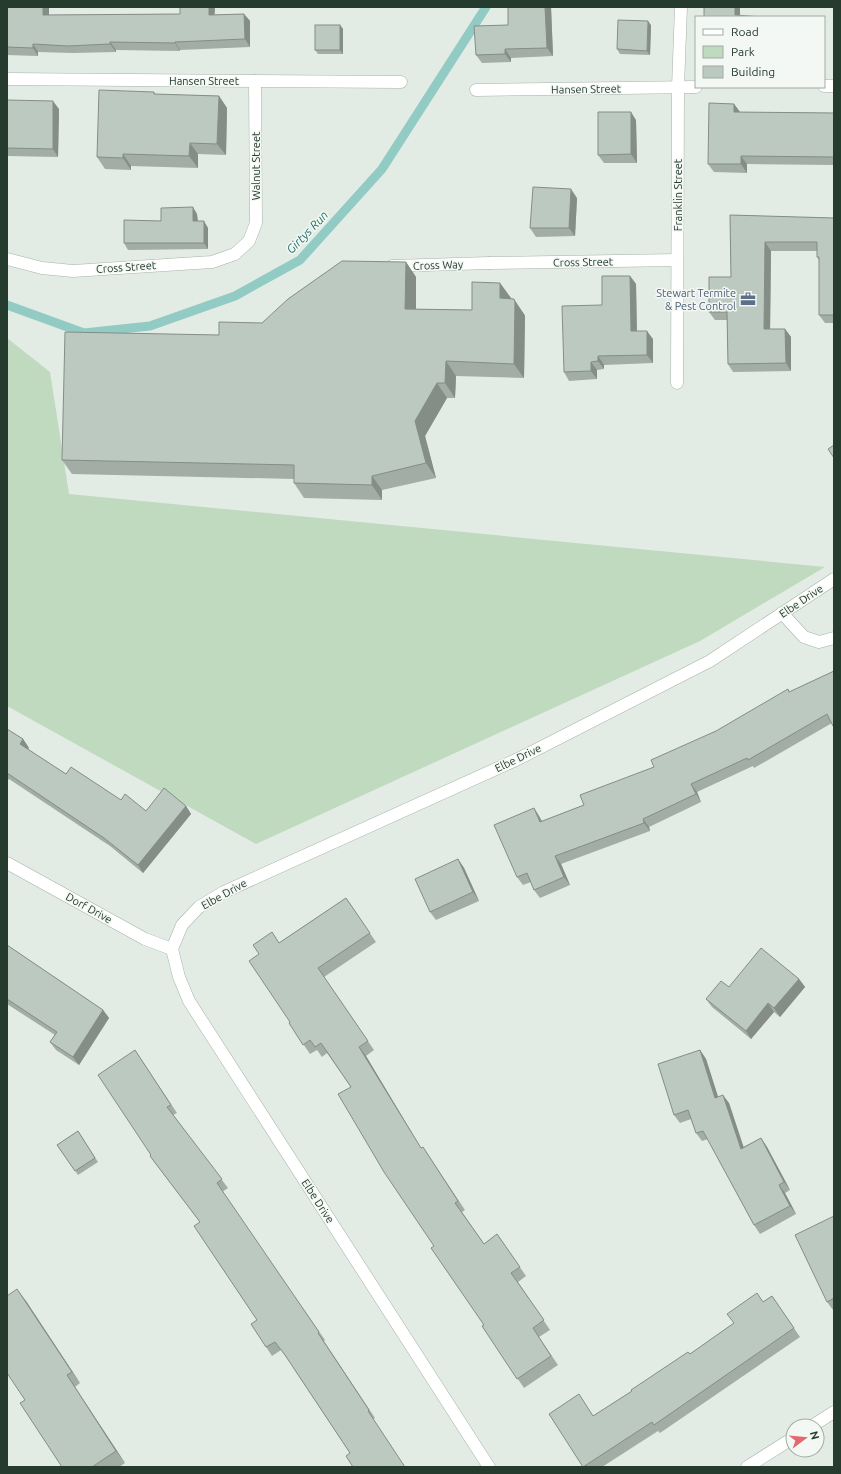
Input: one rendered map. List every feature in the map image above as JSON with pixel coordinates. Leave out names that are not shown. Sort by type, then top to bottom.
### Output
[{"type":"street","name":"Franklin Street","points":[[677,383],[678,87],[681,7]]},
{"type":"street","name":"Hansen Street","points":[[7,80],[401,82]]},
{"type":"street","name":"Walnut Street","points":[[242,247],[249,241],[256,223],[255,81]]},
{"type":"street","name":"Hansen Street","points":[[476,90],[695,87]]},
{"type":"street","name":"Cross Street","points":[[7,259],[42,268],[73,271],[212,262],[235,254],[242,247]]},
{"type":"street","name":"Cross Street","points":[[489,263],[678,260]]},
{"type":"street","name":"Cross Way","points":[[382,266],[489,263]]},
{"type":"street","name":"Elbe Drive","points":[[489,1467],[189,1001],[179,977],[172,949],[182,925],[199,907],[224,892],[518,759],[710,662],[834,579]]},
{"type":"street","points":[[782,613],[804,638],[819,642],[834,638]]},
{"type":"street","name":"Dorf Drive","points":[[7,863],[145,939],[172,949]]},
{"type":"street","points":[[825,1418],[834,1412]]},
{"type":"street","points":[[747,1467],[785,1443]]},
{"type":"green space","points":[[7,338],[50,372],[69,494],[825,567],[700,641],[256,844],[7,706]]},
{"type":"building","points":[[7,7],[43,7],[43,15],[180,14],[180,7],[209,7],[209,15],[244,14],[245,39],[175,43],[110,42],[110,44],[68,46],[33,44],[33,48],[7,47]]},
{"type":"building","points":[[508,7],[545,7],[547,48],[505,49],[505,54],[476,55],[474,26],[508,25]]},
{"type":"building","points":[[704,7],[735,7],[735,15],[748,16],[704,16]]},
{"type":"building","points":[[618,20],[648,21],[647,51],[617,49]]},
{"type":"building","points":[[315,25],[340,25],[340,50],[315,50]]},
{"type":"building","points":[[99,90],[154,92],[154,94],[219,96],[217,144],[190,143],[189,156],[123,154],[123,158],[97,157]]},
{"type":"building","points":[[7,100],[53,101],[53,149],[7,148]]},
{"type":"building","points":[[709,103],[734,104],[734,112],[834,113],[834,157],[741,156],[741,164],[708,164]]},
{"type":"building","points":[[598,112],[631,112],[631,154],[598,155]]},
{"type":"building","points":[[533,187],[571,189],[569,228],[530,228]]},
{"type":"building","points":[[193,207],[193,221],[204,221],[204,243],[124,243],[124,220],[161,221],[161,208]]},
{"type":"building","points":[[730,215],[834,218],[834,315],[819,315],[819,257],[817,257],[817,242],[765,242],[764,329],[785,329],[786,363],[728,364],[727,312],[709,312],[709,277],[731,277]]},
{"type":"building","points":[[342,261],[406,262],[405,309],[472,310],[472,282],[500,283],[500,298],[514,299],[514,364],[446,361],[445,383],[437,383],[415,421],[426,463],[372,476],[372,485],[294,483],[294,465],[62,460],[65,332],[219,335],[219,322],[262,323],[288,299]]},
{"type":"building","points":[[602,276],[630,276],[631,331],[647,331],[647,355],[598,356],[598,361],[591,362],[591,371],[564,372],[562,306],[602,305]]},
{"type":"building","points":[[834,445],[834,458],[828,449]]},
{"type":"building","points":[[834,671],[834,726],[827,714],[748,760],[747,758],[691,784],[696,794],[643,819],[644,823],[555,856],[564,877],[534,890],[527,873],[517,877],[494,825],[534,808],[540,822],[584,805],[580,795],[654,767],[651,760],[716,731],[788,689],[789,692]]},
{"type":"building","points":[[7,729],[23,739],[20,744],[66,774],[71,767],[121,800],[125,794],[146,811],[164,788],[186,806],[138,865],[104,838],[7,773]]},
{"type":"building","points":[[458,859],[473,892],[430,912],[415,879]]},
{"type":"building","points":[[346,898],[370,933],[318,968],[368,1041],[359,1047],[421,1148],[423,1147],[458,1201],[455,1203],[484,1244],[497,1234],[520,1267],[511,1273],[544,1320],[533,1328],[551,1356],[517,1379],[482,1326],[484,1325],[431,1248],[434,1246],[384,1172],[338,1094],[351,1087],[321,1043],[315,1047],[310,1040],[303,1045],[289,1023],[290,1022],[249,961],[259,954],[253,945],[272,932],[279,943]]},
{"type":"building","points":[[7,945],[103,1010],[73,1057],[50,1042],[57,1032],[7,999]]},
{"type":"building","points":[[761,948],[799,979],[774,1008],[768,1003],[746,1031],[706,999],[721,981],[729,987]]},
{"type":"building","points":[[135,1050],[171,1105],[167,1107],[222,1179],[217,1183],[319,1332],[318,1333],[405,1467],[353,1467],[346,1456],[350,1453],[285,1355],[275,1342],[266,1347],[251,1324],[257,1320],[194,1226],[200,1222],[150,1156],[151,1155],[98,1075]]},
{"type":"building","points":[[700,1050],[715,1098],[723,1095],[741,1149],[761,1138],[784,1182],[779,1185],[790,1206],[754,1225],[703,1131],[696,1133],[688,1110],[674,1115],[658,1064]]},
{"type":"building","points":[[78,1131],[95,1158],[75,1171],[57,1145]]},
{"type":"building","points":[[834,1216],[834,1298],[827,1302],[795,1235]]},
{"type":"building","points":[[17,1289],[72,1372],[67,1375],[116,1451],[92,1467],[62,1467],[20,1403],[25,1400],[7,1373],[7,1296]]},
{"type":"building","points":[[757,1293],[763,1302],[772,1296],[794,1328],[654,1425],[652,1422],[583,1467],[549,1414],[579,1394],[593,1416],[688,1352],[690,1354],[734,1323],[727,1314]]},
{"type":"waterway","name":"Girtys Run","points":[[7,305],[84,333],[150,326],[235,296],[300,260],[382,169],[486,7]]},
{"type":"place","name":"Stewart Termite & Pest Control","points":[[748,299]]}]
